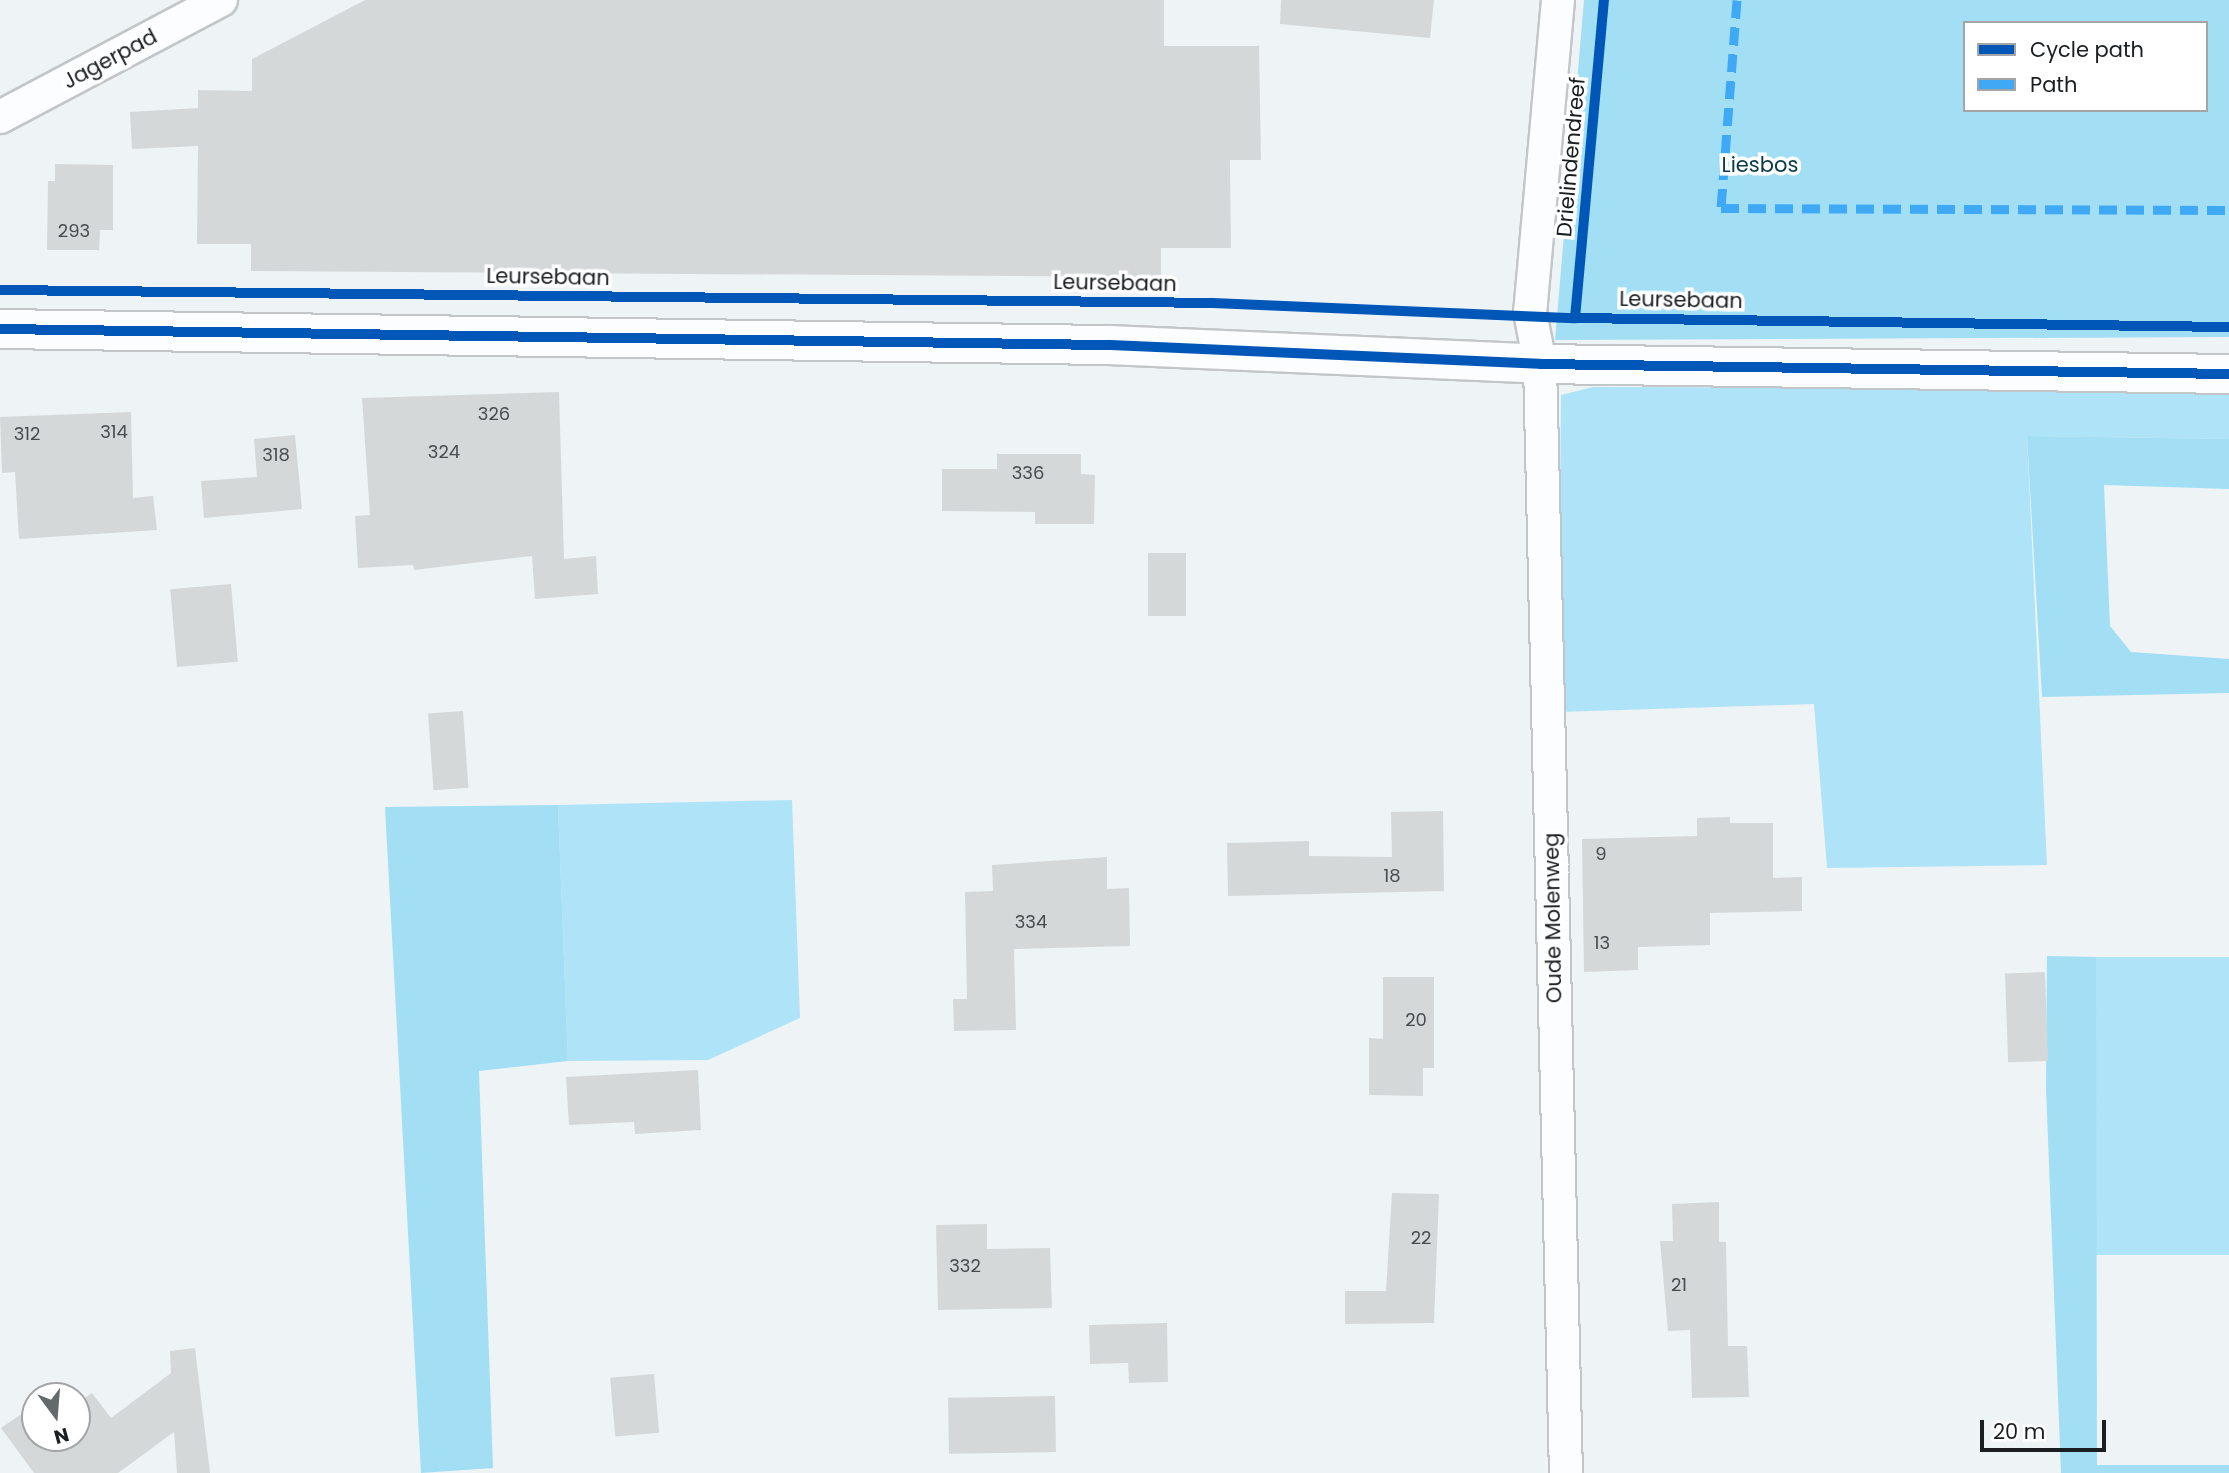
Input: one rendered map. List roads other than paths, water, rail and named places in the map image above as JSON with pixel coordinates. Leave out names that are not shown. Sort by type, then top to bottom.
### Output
[{"type":"street","name":"Jagerpad","points":[[0,117],[221,0]]},
{"type":"street","name":"Drielindendreef","points":[[1541,364],[1530,312],[1558,0]]},
{"type":"street","points":[[0,329],[1110,345],[1541,364],[2229,374]]},
{"type":"street","name":"Oude Molenweg","points":[[1541,364],[1566,1473]]},
{"type":"park label","name":"Liesbos","points":[[1760,165]]}]
